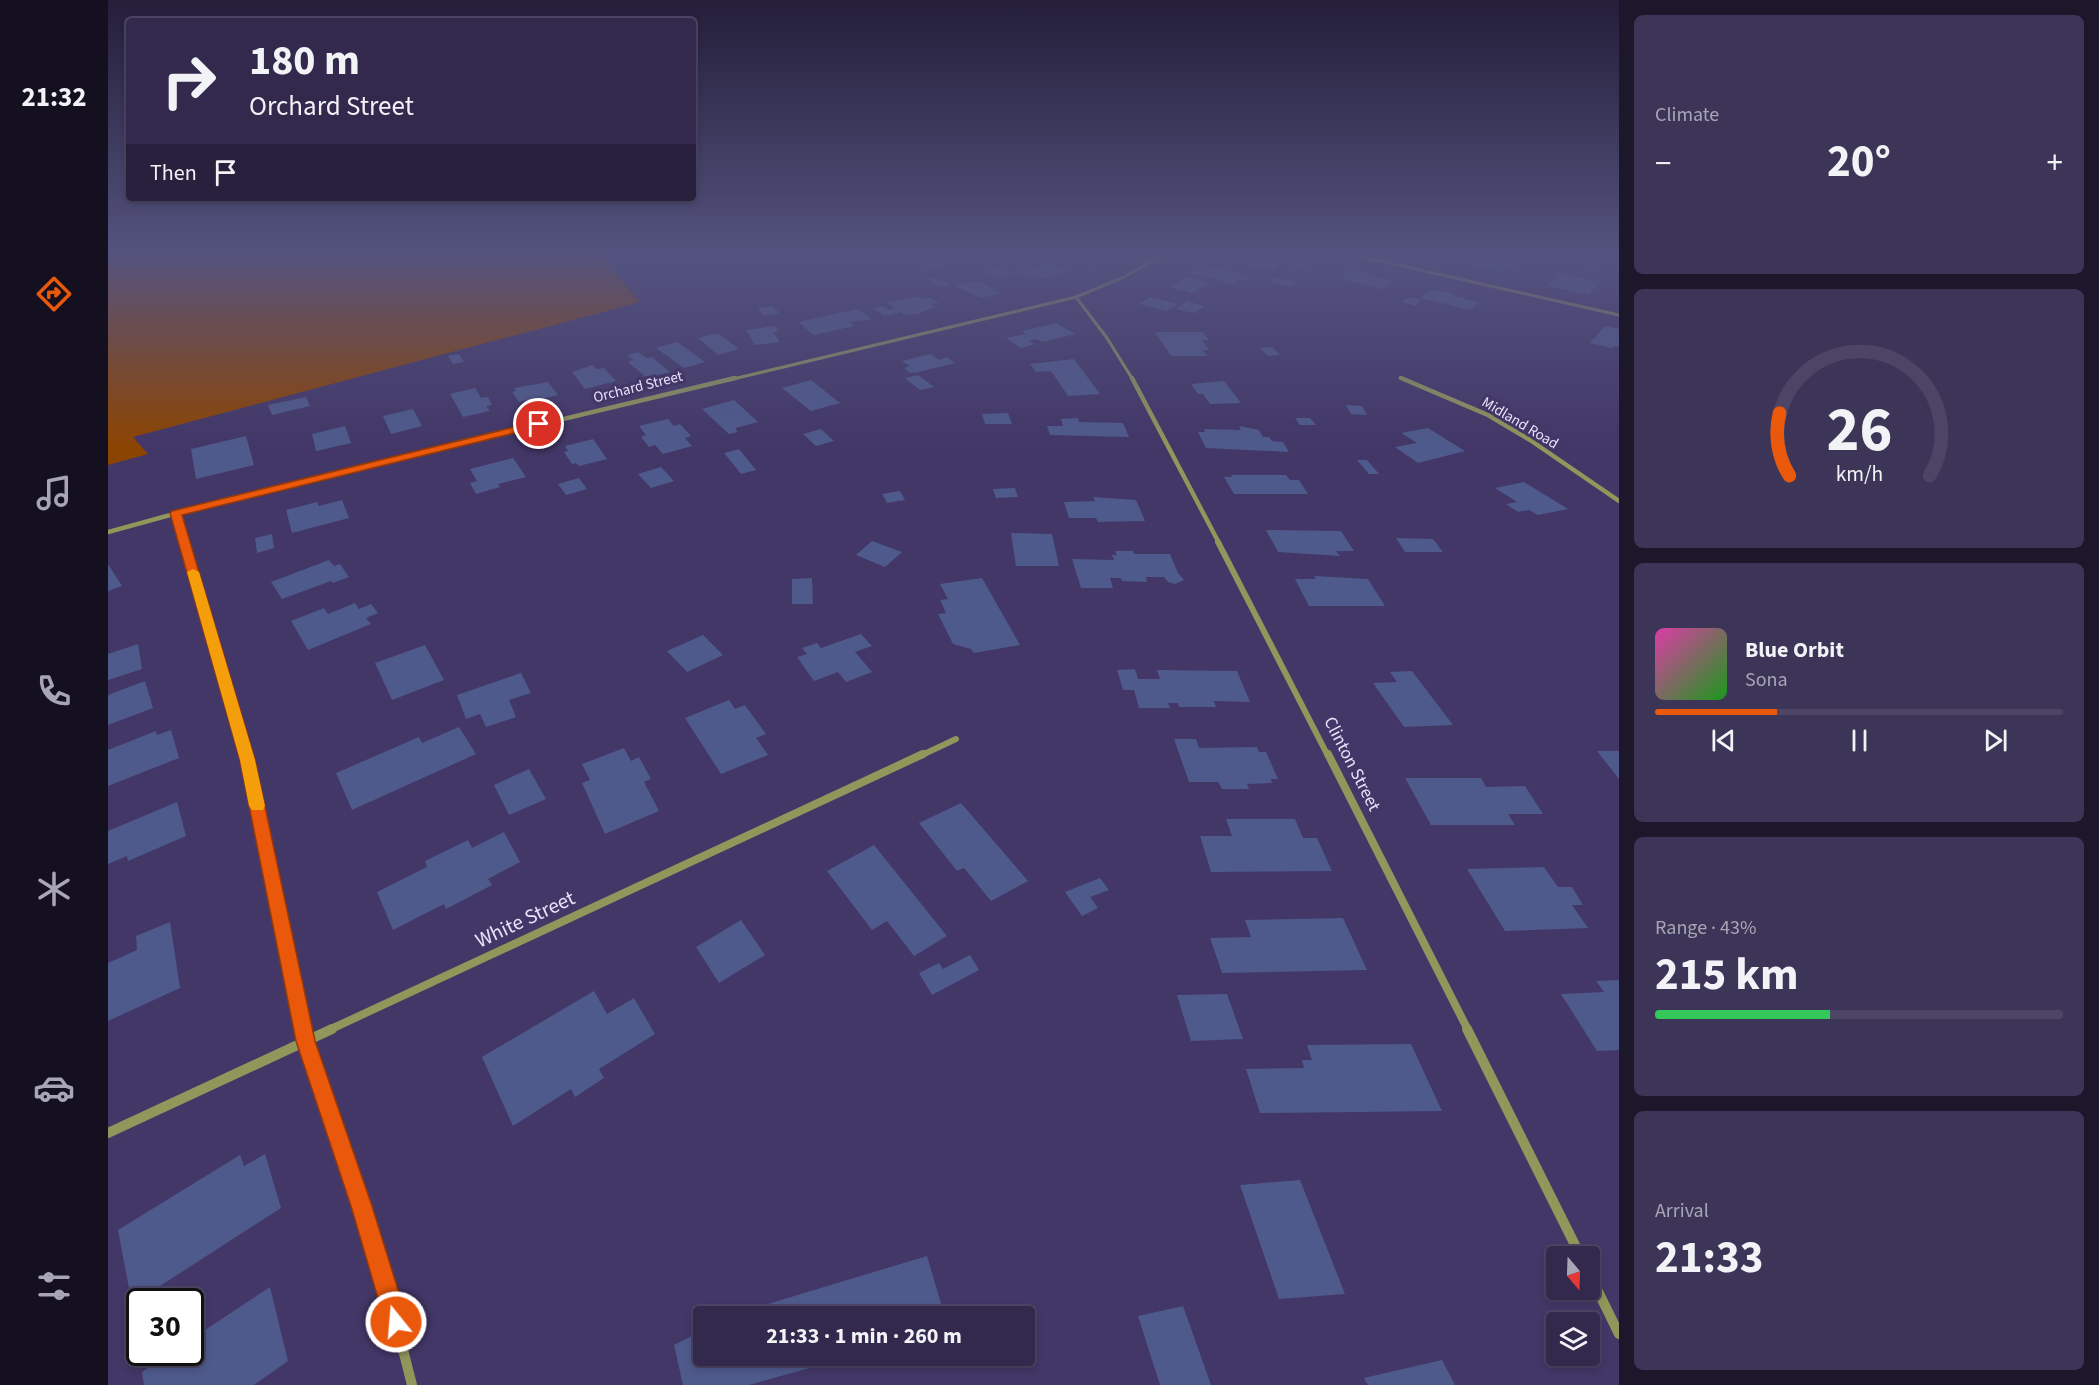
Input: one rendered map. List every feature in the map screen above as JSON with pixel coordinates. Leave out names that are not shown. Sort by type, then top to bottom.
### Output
[{"type":"street","name":"Orchard Street","points":[[108,532],[176,513],[705,384],[992,317]]},
{"type":"street","name":"Clinton Street","points":[[1091,317],[1138,388],[1361,818],[1575,1246]]},
{"type":"street","name":"Midland Road","points":[[1401,378],[1488,416],[1530,440],[1619,501]]},
{"type":"street","points":[[176,513],[248,760],[305,1041],[362,1206],[412,1385]]},
{"type":"street","name":"White Street","points":[[108,1133],[956,739]]},
{"type":"street","points":[[1600,1295],[1619,1334]]},
{"type":"shaded area","points":[[108,317],[585,317],[133,437],[148,454],[108,465]]},
{"type":"building","points":[[823,317],[869,317],[872,319],[848,322],[854,326],[814,335],[798,322]]},
{"type":"building","points":[[1056,323],[1075,334],[1042,342],[1037,339],[1029,341],[1035,344],[1021,348],[1006,338],[1026,334],[1022,331]]},
{"type":"building","points":[[775,326],[778,332],[773,332],[780,342],[755,345],[746,330]]},
{"type":"building","points":[[1605,326],[1619,329],[1619,347],[1612,348],[1590,343]]},
{"type":"building","points":[[1155,332],[1203,332],[1209,340],[1202,340],[1209,350],[1203,350],[1207,356],[1171,356]]},
{"type":"building","points":[[718,333],[739,349],[718,355],[698,338]]},
{"type":"building","points":[[677,342],[705,362],[684,368],[656,348]]},
{"type":"building","points":[[1272,347],[1280,355],[1268,356],[1260,348]]},
{"type":"building","points":[[638,352],[646,358],[652,357],[670,372],[647,378],[628,362],[633,360],[627,355]]},
{"type":"building","points":[[459,354],[464,362],[453,364],[448,356]]},
{"type":"building","points":[[930,354],[939,360],[947,357],[955,363],[910,373],[904,368],[910,366],[902,361]]},
{"type":"building","points":[[1074,359],[1100,394],[1068,396],[1051,371],[1036,372],[1030,364]]},
{"type":"building","points":[[592,365],[597,369],[604,368],[616,381],[585,389],[572,372]]},
{"type":"building","points":[[918,375],[934,387],[920,390],[905,378]]},
{"type":"building","points":[[811,380],[840,403],[811,411],[782,388]]},
{"type":"building","points":[[1224,381],[1241,403],[1210,404],[1203,394],[1198,394],[1191,384]]},
{"type":"building","points":[[548,382],[558,395],[519,402],[512,392],[516,391],[514,388]]},
{"type":"building","points":[[475,388],[481,398],[488,397],[492,405],[486,406],[490,411],[463,417],[450,394]]},
{"type":"building","points":[[306,397],[310,406],[272,415],[268,405]]},
{"type":"building","points":[[734,400],[758,422],[735,428],[738,432],[729,434],[702,409]]},
{"type":"building","points":[[1346,405],[1362,406],[1367,415],[1351,414]]},
{"type":"building","points":[[413,409],[422,426],[391,434],[383,416]]},
{"type":"building","points":[[1008,413],[1012,424],[985,424],[982,414]]},
{"type":"building","points":[[1078,418],[1079,422],[1123,423],[1129,437],[1050,435],[1047,426],[1063,426],[1061,419]]},
{"type":"building","points":[[1295,418],[1310,418],[1316,425],[1300,425]]},
{"type":"building","points":[[668,419],[674,426],[680,424],[691,436],[685,438],[692,446],[663,454],[655,445],[649,447],[641,437],[646,435],[639,426]]},
{"type":"building","points":[[345,426],[351,443],[316,451],[312,434]]},
{"type":"building","points":[[1239,426],[1259,430],[1263,437],[1283,442],[1289,452],[1206,448],[1198,432],[1205,432],[1204,429],[1241,430]]},
{"type":"building","points":[[1428,428],[1465,451],[1418,463],[1395,447],[1417,443],[1401,433]]},
{"type":"building","points":[[821,429],[834,441],[816,446],[803,434]]},
{"type":"building","points":[[246,436],[254,465],[196,479],[191,449]]},
{"type":"building","points":[[593,439],[607,459],[579,466],[576,463],[572,464],[564,452],[568,451],[565,446]]},
{"type":"building","points":[[739,449],[756,470],[741,474],[724,453]]},
{"type":"building","points":[[513,458],[526,477],[498,484],[500,487],[476,494],[470,483],[477,481],[470,469]]},
{"type":"building","points":[[1357,460],[1367,460],[1379,474],[1369,474]]},
{"type":"building","points":[[661,467],[674,481],[651,488],[638,474]]},
{"type":"building","points":[[1231,475],[1286,475],[1290,480],[1299,480],[1308,494],[1234,494],[1224,477],[1232,477]]},
{"type":"building","points":[[579,478],[587,489],[566,495],[558,484]]},
{"type":"building","points":[[1524,482],[1568,509],[1538,515],[1529,510],[1518,512],[1506,504],[1517,502],[1495,488]]},
{"type":"building","points":[[1015,488],[1018,497],[996,498],[993,489]]},
{"type":"building","points":[[900,491],[905,500],[887,503],[882,494]]},
{"type":"building","points":[[1093,497],[1136,500],[1145,521],[1098,522],[1096,518],[1069,518],[1064,502],[1095,501]]},
{"type":"building","points":[[342,500],[349,518],[292,533],[286,510],[317,502],[319,506]]},
{"type":"building","points":[[1266,530],[1341,531],[1354,551],[1336,551],[1340,556],[1278,552]]},
{"type":"building","points":[[1011,533],[1052,534],[1059,566],[1016,566]]},
{"type":"building","points":[[272,534],[274,548],[257,553],[255,538]]},
{"type":"building","points":[[1396,538],[1433,539],[1443,552],[1405,552]]},
{"type":"building","points":[[872,541],[902,552],[885,567],[856,555]]},
{"type":"building","points":[[1115,551],[1133,551],[1134,554],[1170,554],[1178,573],[1184,580],[1175,584],[1168,582],[1164,577],[1146,577],[1147,582],[1110,578],[1113,588],[1081,588],[1072,559],[1114,560],[1112,555],[1117,555]]},
{"type":"building","points":[[329,560],[334,566],[340,564],[349,577],[333,583],[331,581],[282,599],[271,582]]},
{"type":"building","points":[[108,564],[122,586],[108,591]]},
{"type":"building","points":[[1314,576],[1368,579],[1385,606],[1309,606],[1295,579],[1316,579]]},
{"type":"building","points":[[812,578],[813,604],[792,604],[792,579]]},
{"type":"building","points":[[982,578],[1020,645],[974,653],[971,649],[953,644],[938,614],[946,613],[940,600],[948,599],[940,584]]},
{"type":"building","points":[[355,603],[359,609],[371,604],[378,613],[366,618],[371,624],[308,650],[291,621],[324,608],[328,614]]},
{"type":"building","points":[[861,634],[872,646],[855,652],[872,672],[846,682],[838,672],[814,681],[797,657],[807,654],[802,648],[817,643],[821,648]]},
{"type":"building","points":[[703,635],[723,655],[687,672],[667,651]]},
{"type":"building","points":[[138,644],[142,669],[108,680],[108,654]]},
{"type":"building","points":[[425,645],[444,680],[392,700],[375,663]]},
{"type":"building","points":[[1135,669],[1138,679],[1160,679],[1157,670],[1237,671],[1250,702],[1214,701],[1216,707],[1179,707],[1178,703],[1168,703],[1170,708],[1139,708],[1134,690],[1123,690],[1117,670]]},
{"type":"building","points":[[1412,671],[1453,725],[1404,727],[1373,683],[1397,682],[1390,672]]},
{"type":"building","points":[[521,673],[531,693],[509,700],[516,717],[486,727],[480,714],[466,719],[457,695]]},
{"type":"building","points":[[145,681],[153,708],[108,725],[108,695]]},
{"type":"building","points":[[729,700],[735,709],[745,705],[766,734],[756,738],[768,755],[721,774],[685,718]]},
{"type":"building","points":[[459,727],[476,754],[352,810],[336,773],[419,737],[422,743]]},
{"type":"building","points":[[171,730],[179,758],[108,786],[108,750],[156,731],[157,735]]},
{"type":"building","points":[[1174,739],[1196,739],[1199,748],[1257,747],[1259,752],[1266,752],[1278,779],[1271,779],[1272,783],[1247,784],[1249,789],[1222,789],[1218,782],[1189,782]]},
{"type":"building","points":[[624,748],[631,761],[639,757],[651,779],[644,782],[659,811],[605,834],[582,783],[590,780],[582,764]]},
{"type":"building","points":[[1597,751],[1619,751],[1619,779]]},
{"type":"building","points":[[529,769],[546,799],[509,815],[494,785]]},
{"type":"building","points":[[1405,778],[1481,778],[1486,787],[1525,786],[1543,814],[1508,814],[1515,825],[1431,825]]},
{"type":"building","points":[[177,802],[186,836],[128,861],[127,856],[108,864],[108,831]]},
{"type":"building","points":[[961,803],[1028,881],[991,901],[964,868],[957,871],[919,823]]},
{"type":"building","points":[[1226,819],[1295,819],[1303,838],[1317,838],[1332,871],[1211,872],[1200,836],[1232,836]]},
{"type":"building","points":[[504,832],[520,862],[488,879],[492,885],[446,909],[444,904],[393,930],[377,892],[427,867],[425,861],[468,840],[472,848]]},
{"type":"building","points":[[874,845],[947,936],[914,956],[887,921],[872,930],[827,871]]},
{"type":"building","points":[[1544,867],[1558,887],[1572,887],[1583,905],[1572,905],[1588,928],[1505,931],[1467,869]]},
{"type":"building","points":[[1100,878],[1109,890],[1090,897],[1098,908],[1082,916],[1065,892]]},
{"type":"building","points":[[1343,918],[1367,970],[1222,973],[1210,938],[1251,937],[1245,920]]},
{"type":"building","points":[[741,920],[765,955],[719,983],[696,947]]},
{"type":"building","points":[[170,922],[180,988],[108,1021],[108,963],[137,950],[136,936]]},
{"type":"building","points":[[970,955],[979,970],[932,995],[919,973],[939,963],[943,969]]},
{"type":"building","points":[[1619,980],[1619,1050],[1597,1051],[1561,994],[1604,992],[1596,981]]},
{"type":"building","points":[[594,991],[607,1014],[634,998],[655,1034],[599,1069],[604,1078],[575,1097],[571,1089],[513,1126],[482,1057]]},
{"type":"building","points":[[1227,994],[1243,1039],[1191,1041],[1177,995]]},
{"type":"building","points":[[1411,1044],[1442,1111],[1260,1113],[1246,1069],[1304,1068],[1302,1060],[1312,1060],[1307,1045]]},
{"type":"building","points":[[265,1154],[281,1208],[157,1288],[129,1288],[118,1230],[240,1155],[244,1166]]},
{"type":"building","points":[[1300,1180],[1345,1294],[1279,1299],[1240,1185]]},
{"type":"building","points":[[927,1256],[942,1306],[761,1306]]},
{"type":"building","points":[[270,1287],[288,1361],[254,1385],[144,1385],[142,1372],[151,1366],[204,1366],[204,1331]]},
{"type":"building","points":[[1183,1306],[1211,1385],[1160,1385],[1138,1316]]},
{"type":"building","points":[[693,1336],[693,1366],[817,1366],[749,1385],[683,1385],[674,1345]]},
{"type":"building","points":[[1442,1360],[1455,1385],[1368,1385],[1364,1378]]},
{"type":"slow traffic","points":[[193,572],[248,760],[257,806]]},
{"type":"route","points":[[396,1322],[362,1206],[305,1041],[248,760],[176,513],[539,424]]}]
